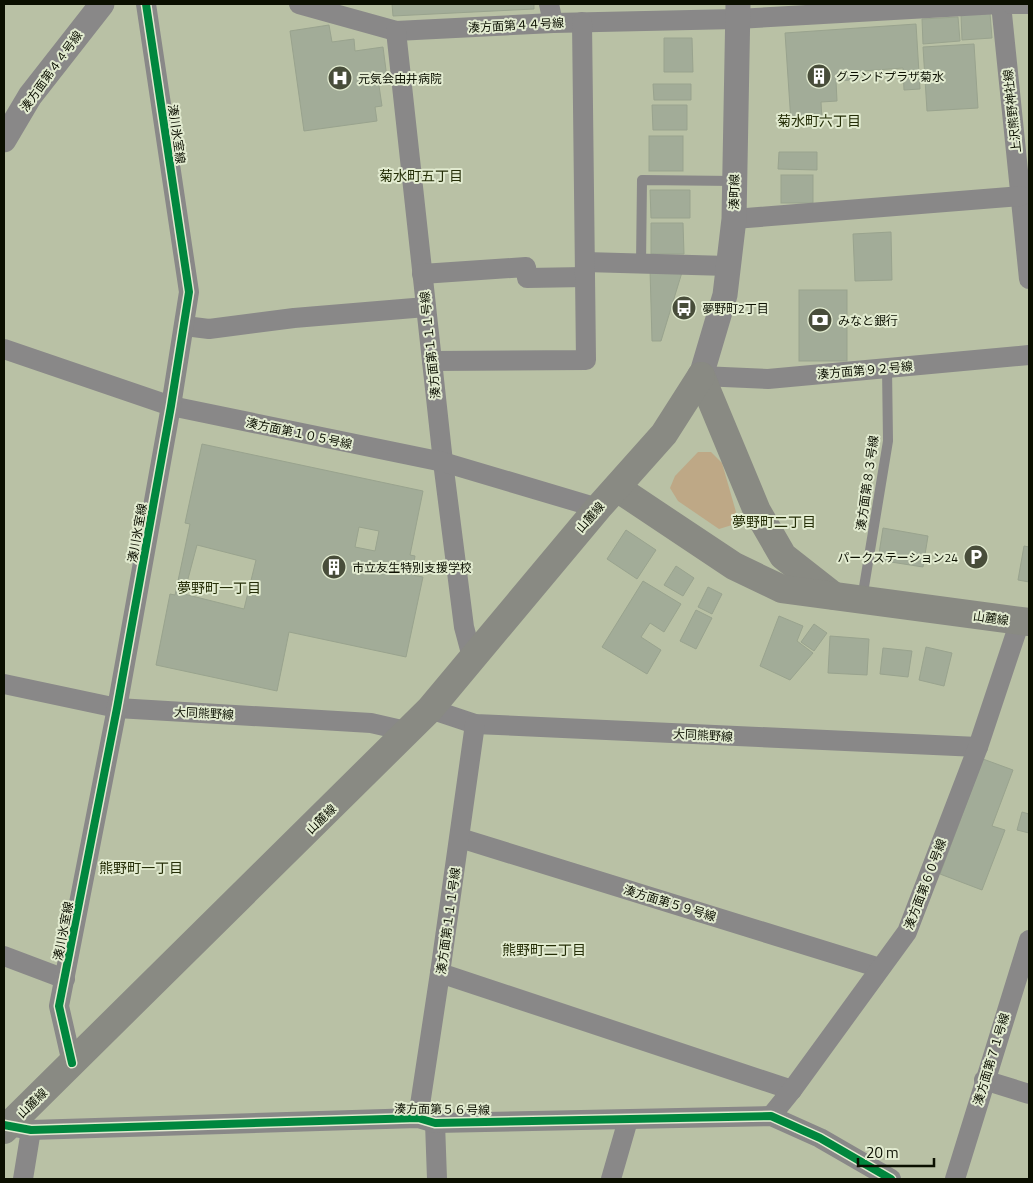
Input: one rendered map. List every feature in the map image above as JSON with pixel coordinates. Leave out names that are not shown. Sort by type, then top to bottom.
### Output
[{"type":"main road","name":"山麓線","points":[[12,1128],[72,1063],[430,709],[598,508],[664,434],[701,376]]},
{"type":"main road","name":"山麓線","points":[[701,376],[757,511],[783,556],[835,596]]},
{"type":"main road","name":"山麓線","points":[[617,488],[734,566],[782,589],[1025,622]]},
{"type":"street","name":"湊方面第４４号線","points":[[4,140],[30,96],[102,4]]},
{"type":"street","name":"湊川氷室線","points":[[72,1063],[59,1006],[117,708],[185,326],[189,292],[146,4]]},
{"type":"street","name":"湊方面第４４号線","points":[[298,4],[396,31],[551,13],[582,22],[737,11],[1000,4]]},
{"type":"street","name":"上沢熊野神社線","points":[[1000,4],[1029,279]]},
{"type":"street","points":[[1011,4],[1029,4]]},
{"type":"street","name":"湊町線","points":[[701,376],[725,295],[734,220],[737,11]]},
{"type":"street","points":[[432,361],[586,360],[582,22]]},
{"type":"street","name":"湊方面第１１１号線","points":[[396,31],[443,462],[464,627],[472,658]]},
{"type":"street","points":[[734,220],[1021,196]]},
{"type":"street","points":[[422,274],[526,267],[527,278],[641,264],[728,266]]},
{"type":"street","points":[[185,326],[208,329],[294,318],[426,307]]},
{"type":"street","name":"湊方面第１０５号線","points":[[4,349],[171,406],[443,462],[598,508]]},
{"type":"street","name":"湊方面第９２号線","points":[[701,376],[768,379],[1029,355]]},
{"type":"street","name":"湊方面第６０号線","points":[[771,1116],[907,932],[1025,622]]},
{"type":"street","name":"大同熊野線","points":[[4,684],[117,708],[371,723],[406,732]]},
{"type":"street","name":"大同熊野線","points":[[430,709],[475,724],[978,747]]},
{"type":"street","name":"湊方面第１１１号線","points":[[437,1179],[426,1120],[440,973],[475,724]]},
{"type":"street","name":"湊方面第５９号線","points":[[460,838],[880,968]]},
{"type":"street","name":"湊方面第７１号線","points":[[955,1179],[984,1080],[1029,940]]},
{"type":"street","points":[[4,956],[65,979]]},
{"type":"street","points":[[440,973],[792,1090]]},
{"type":"street","points":[[984,1080],[1029,1094]]},
{"type":"street","name":"湊方面第５６号線","points":[[12,1128],[426,1120],[628,1120],[771,1116],[820,1138],[891,1179]]},
{"type":"street","points":[[611,1179],[628,1120]]},
{"type":"street","points":[[12,1128],[23,1179]]},
{"type":"lane","points":[[641,264],[642,180],[734,181]]},
{"type":"lane","name":"湊方面第８３号線","points":[[862,600],[888,441],[886,368]]},
{"type":"shaded area","points":[[698,452],[711,452],[722,463],[736,512],[732,525],[719,529],[678,501],[670,488],[675,476]]},
{"type":"building","points":[[392,4],[534,4],[534,9],[393,16]]},
{"type":"building","points":[[990,13],[992,38],[962,40],[961,15]]},
{"type":"building","points":[[958,17],[960,41],[923,44],[922,19]]},
{"type":"building","name":"グランドプラザ菊水","points":[[916,24],[920,89],[904,90],[903,68],[850,72],[850,80],[836,81],[837,101],[821,102],[822,120],[791,122],[785,33]]},
{"type":"building","name":"元気会由井病院","points":[[329,25],[332,42],[354,39],[355,51],[383,47],[387,78],[378,79],[382,106],[375,107],[377,121],[304,131],[290,31]]},
{"type":"building","points":[[664,38],[692,38],[693,72],[664,72]]},
{"type":"building","points":[[974,44],[978,108],[927,111],[923,47]]},
{"type":"building","points":[[653,84],[691,84],[691,100],[654,100]]},
{"type":"building","points":[[652,105],[687,105],[687,130],[653,130]]},
{"type":"building","points":[[649,136],[683,136],[683,171],[649,171]]},
{"type":"building","points":[[779,152],[817,152],[817,170],[778,169]]},
{"type":"building","points":[[781,175],[813,175],[813,203],[781,203]]},
{"type":"building","points":[[650,190],[690,190],[690,218],[651,218]]},
{"type":"building","points":[[651,223],[683,223],[684,254],[651,254]]},
{"type":"building","points":[[891,232],[892,280],[855,281],[853,234]]},
{"type":"building","points":[[650,269],[683,269],[661,341],[652,341]]},
{"type":"building","points":[[799,290],[847,290],[847,361],[799,361]]},
{"type":"building","name":"市立友生特別支援学校","points":[[202,444],[423,491],[410,555],[415,556],[412,575],[423,577],[406,657],[289,632],[277,691],[156,665],[170,594],[175,595],[190,524],[185,523]],"holes":[[[359,527],[379,531],[375,551],[355,547]],[[197,545],[256,560],[244,609],[184,594]]]},
{"type":"building","points":[[883,528],[928,536],[923,567],[878,560]]},
{"type":"building","points":[[626,530],[656,550],[637,579],[607,559]]},
{"type":"building","points":[[1024,546],[1029,547],[1029,582],[1018,580]]},
{"type":"building","points":[[676,566],[694,578],[683,596],[664,585]]},
{"type":"building","points":[[643,581],[681,604],[664,632],[650,623],[641,637],[661,650],[647,674],[602,647]]},
{"type":"building","points":[[708,587],[722,594],[712,614],[698,607]]},
{"type":"building","points":[[696,610],[712,618],[696,649],[680,641]]},
{"type":"building","points":[[779,616],[803,626],[797,641],[813,653],[790,680],[760,666]]},
{"type":"building","points":[[814,624],[827,633],[814,651],[801,642]]},
{"type":"building","points":[[830,636],[869,639],[867,675],[828,673]]},
{"type":"building","points":[[926,647],[952,653],[944,686],[919,680]]},
{"type":"building","points":[[883,648],[912,651],[908,677],[880,674]]},
{"type":"building","points":[[983,759],[1013,770],[992,826],[1005,830],[982,890],[940,874]]},
{"type":"building","points":[[1022,812],[1029,814],[1029,833],[1017,830]]},
{"type":"cycle path","points":[[72,1063],[59,1006],[117,708],[171,406],[189,292],[146,4]]},
{"type":"cycle path","points":[[4,1125],[31,1130],[418,1118],[435,1123],[771,1116],[820,1138],[891,1179]]},
{"type":"place","name":"グランドプラザ菊水","points":[[819,76]]},
{"type":"place","name":"元気会由井病院","points":[[340,78]]},
{"type":"place","name":"夢野町2丁目","points":[[684,308]]},
{"type":"place","name":"みなと銀行","points":[[820,320]]},
{"type":"place","name":"パークステーション24","points":[[976,557]]},
{"type":"place","name":"市立友生特別支援学校","points":[[334,567]]},
{"type":"district","name":"菊水町六丁目","points":[[819,120]]},
{"type":"district","name":"菊水町五丁目","points":[[421,175]]},
{"type":"district","name":"夢野町二丁目","points":[[774,521]]},
{"type":"district","name":"夢野町一丁目","points":[[219,587]]},
{"type":"district","name":"熊野町一丁目","points":[[141,867]]},
{"type":"district","name":"熊野町二丁目","points":[[544,949]]}]
